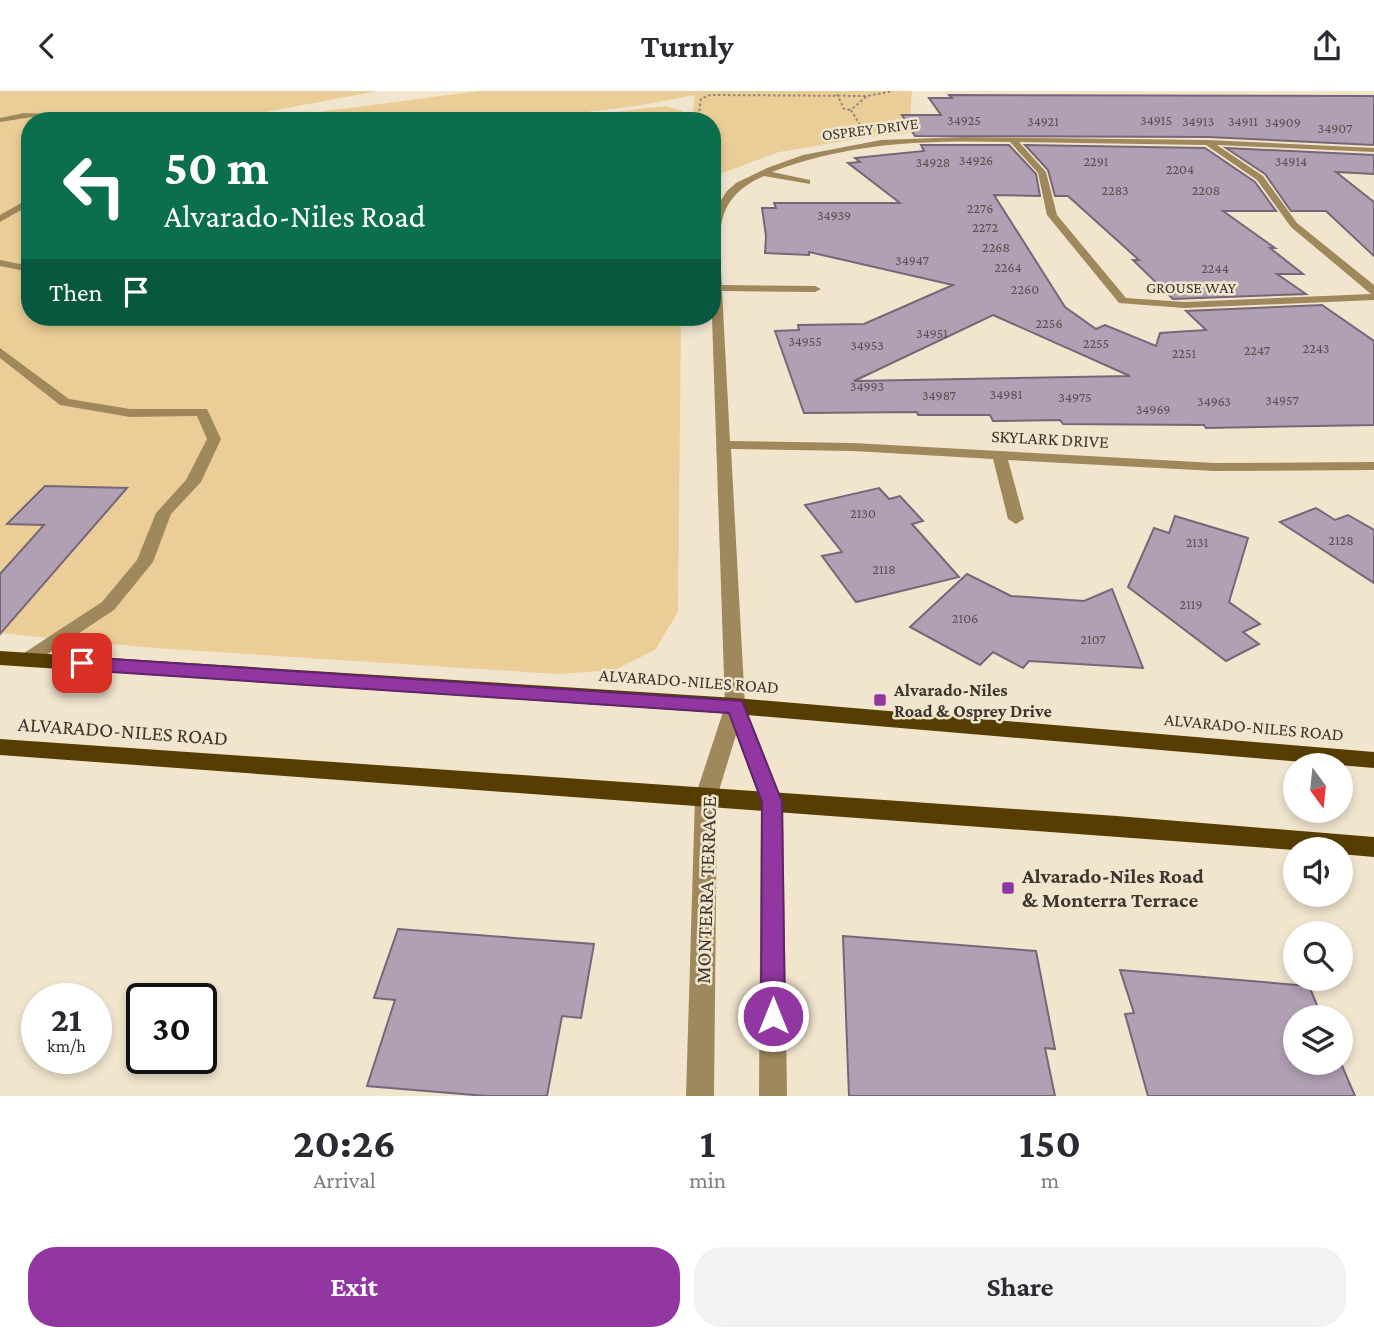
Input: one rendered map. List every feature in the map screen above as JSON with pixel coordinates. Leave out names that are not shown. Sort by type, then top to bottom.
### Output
[{"type":"main road","name":"ALVARADO-NILES ROAD","points":[[0,658],[735,706],[1374,760]]},
{"type":"main road","name":"ALVARADO-NILES ROAD","points":[[0,747],[1117,826],[1374,847]]},
{"type":"street","points":[[0,120],[21,118]]},
{"type":"street","name":"OSPREY DRIVE","points":[[721,207],[730,192],[764,173],[814,153],[876,144],[927,140],[1208,142],[1316,145],[1374,150]]},
{"type":"street","name":"GROUSE WAY","points":[[1013,140],[1042,172],[1052,215],[1123,301],[1184,305],[1374,297]]},
{"type":"street","points":[[1208,142],[1260,178],[1294,225],[1374,291]]},
{"type":"street","points":[[764,173],[807,182]]},
{"type":"street","points":[[1,218],[21,206]]},
{"type":"street","points":[[1,218],[21,217]]},
{"type":"street","points":[[0,263],[21,267]]},
{"type":"street","points":[[721,288],[815,289]]},
{"type":"street","name":"OSPREY DRIVE","points":[[716,326],[735,706]]},
{"type":"street","points":[[0,352],[65,402],[130,413],[202,412],[214,439],[193,482],[164,513],[145,562],[108,606],[27,660]]},
{"type":"street","name":"SKYLARK DRIVE","points":[[724,445],[853,447],[1215,467],[1374,466]]},
{"type":"street","points":[[1000,456],[1016,519]]},
{"type":"street","points":[[735,706],[772,802],[773,1096]]},
{"type":"street","name":"MONTERRA TERRACE","points":[[700,1096],[706,797],[735,706]]},
{"type":"path","points":[[698,112],[701,99],[710,95],[789,92],[867,96],[893,91]]},
{"type":"path","points":[[837,94],[844,109],[851,110],[867,96]]},
{"type":"path","points":[[851,110],[868,137],[876,144]]},
{"type":"shaded area","points":[[0,91],[378,91],[265,112],[21,112],[21,326],[681,326],[678,612],[655,650],[615,670],[558,674],[154,648],[0,633]]},
{"type":"shaded area","points":[[479,91],[912,91],[909,133],[779,152],[721,174],[721,112],[693,112],[695,95],[586,112],[319,112]]},
{"type":"shaded area","points":[[665,106],[683,111],[683,112],[614,112]]},
{"type":"building","points":[[949,95],[1374,96],[1374,145],[1208,137],[915,136],[902,115],[941,115],[929,98],[952,98]]},
{"type":"building","points":[[921,145],[1009,145],[1036,174],[1040,196],[994,195],[1065,307],[1096,329],[1105,325],[1156,346],[1160,333],[1206,330],[1186,311],[1322,305],[1374,341],[1374,425],[1206,428],[1204,425],[1063,424],[1060,420],[993,421],[990,415],[918,415],[917,412],[804,413],[775,331],[799,330],[798,325],[864,324],[953,285],[809,252],[809,255],[765,253],[766,236],[762,208],[776,208],[774,203],[900,203],[848,163],[860,162],[855,158],[924,151]],"holes":[[[993,315],[1130,376],[854,381]]]},
{"type":"building","points":[[1025,145],[1205,148],[1255,182],[1276,211],[1223,211],[1275,248],[1270,248],[1303,274],[1277,274],[1306,294],[1173,299],[1133,260],[1139,260],[1068,196],[1055,196],[1048,170]]},
{"type":"building","points":[[1226,148],[1374,155],[1374,174],[1336,172],[1374,202],[1374,256],[1326,211],[1291,211],[1265,174]]},
{"type":"building","points":[[45,486],[127,488],[0,634],[0,574],[44,525],[7,524]]},
{"type":"building","points":[[879,488],[889,499],[900,496],[923,521],[912,524],[959,577],[856,602],[822,556],[842,552],[805,505]]},
{"type":"building","points":[[1316,508],[1335,520],[1348,515],[1374,530],[1374,583],[1280,522]]},
{"type":"building","points":[[1175,516],[1248,538],[1229,602],[1260,624],[1243,632],[1259,644],[1226,661],[1128,587],[1154,528],[1169,533]]},
{"type":"building","points":[[967,574],[1011,596],[1084,601],[1112,589],[1143,668],[1029,661],[1023,668],[993,652],[980,665],[910,627]]},
{"type":"building","points":[[398,929],[594,944],[581,1018],[562,1016],[547,1096],[486,1096],[367,1086],[395,1000],[374,998]]},
{"type":"building","points":[[843,936],[1036,951],[1055,1049],[1045,1048],[1055,1096],[849,1096]]},
{"type":"building","points":[[1120,970],[1283,984],[1283,991],[1311,991],[1317,1005],[1283,1005],[1283,1075],[1346,1075],[1355,1096],[1148,1096],[1125,1014],[1134,1013]]},
{"type":"place","name":"Alvarado-Niles Road & Osprey Drive","points":[[880,700]]},
{"type":"place","name":"Alvarado-Niles Road & Monterra Terrace","points":[[1008,888]]},
{"type":"route","points":[[82,663],[735,706],[772,802],[773,1016]]}]
